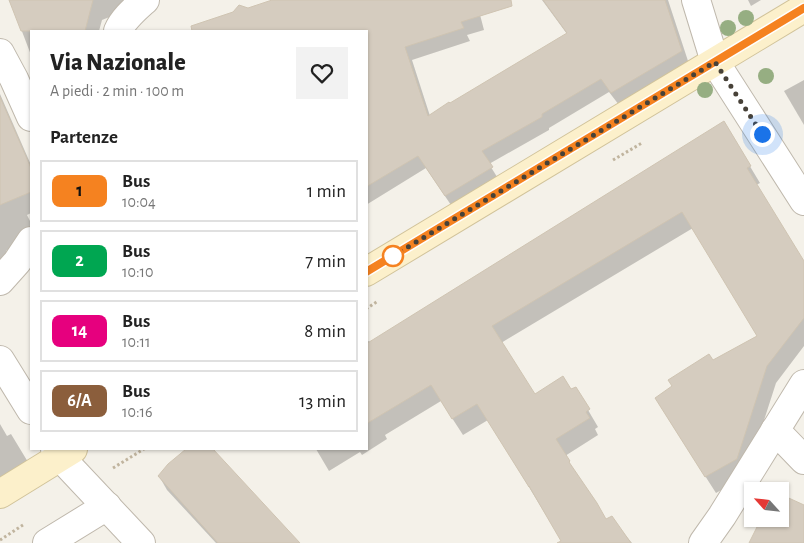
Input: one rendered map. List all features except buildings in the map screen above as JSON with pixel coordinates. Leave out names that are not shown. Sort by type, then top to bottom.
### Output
[{"type":"street","points":[[118,30],[130,14],[145,0]]},
{"type":"street","points":[[696,0],[715,62],[804,201]]},
{"type":"street","points":[[368,271],[804,8]]},
{"type":"street","points":[[0,53],[30,115]]},
{"type":"street","points":[[0,281],[17,262],[30,242]]},
{"type":"street","points":[[0,360],[30,408]]},
{"type":"street","points":[[703,543],[722,516],[804,384]]},
{"type":"street","points":[[775,430],[804,460]]},
{"type":"street","points":[[0,494],[63,451],[86,485],[141,543]]},
{"type":"street","points":[[47,543],[107,506]]},
{"type":"path","points":[[86,485],[142,450]]},
{"type":"bus line","name":"1","points":[[368,271],[804,8]]},
{"type":"route","points":[[393,256],[715,62],[762,134]]}]
